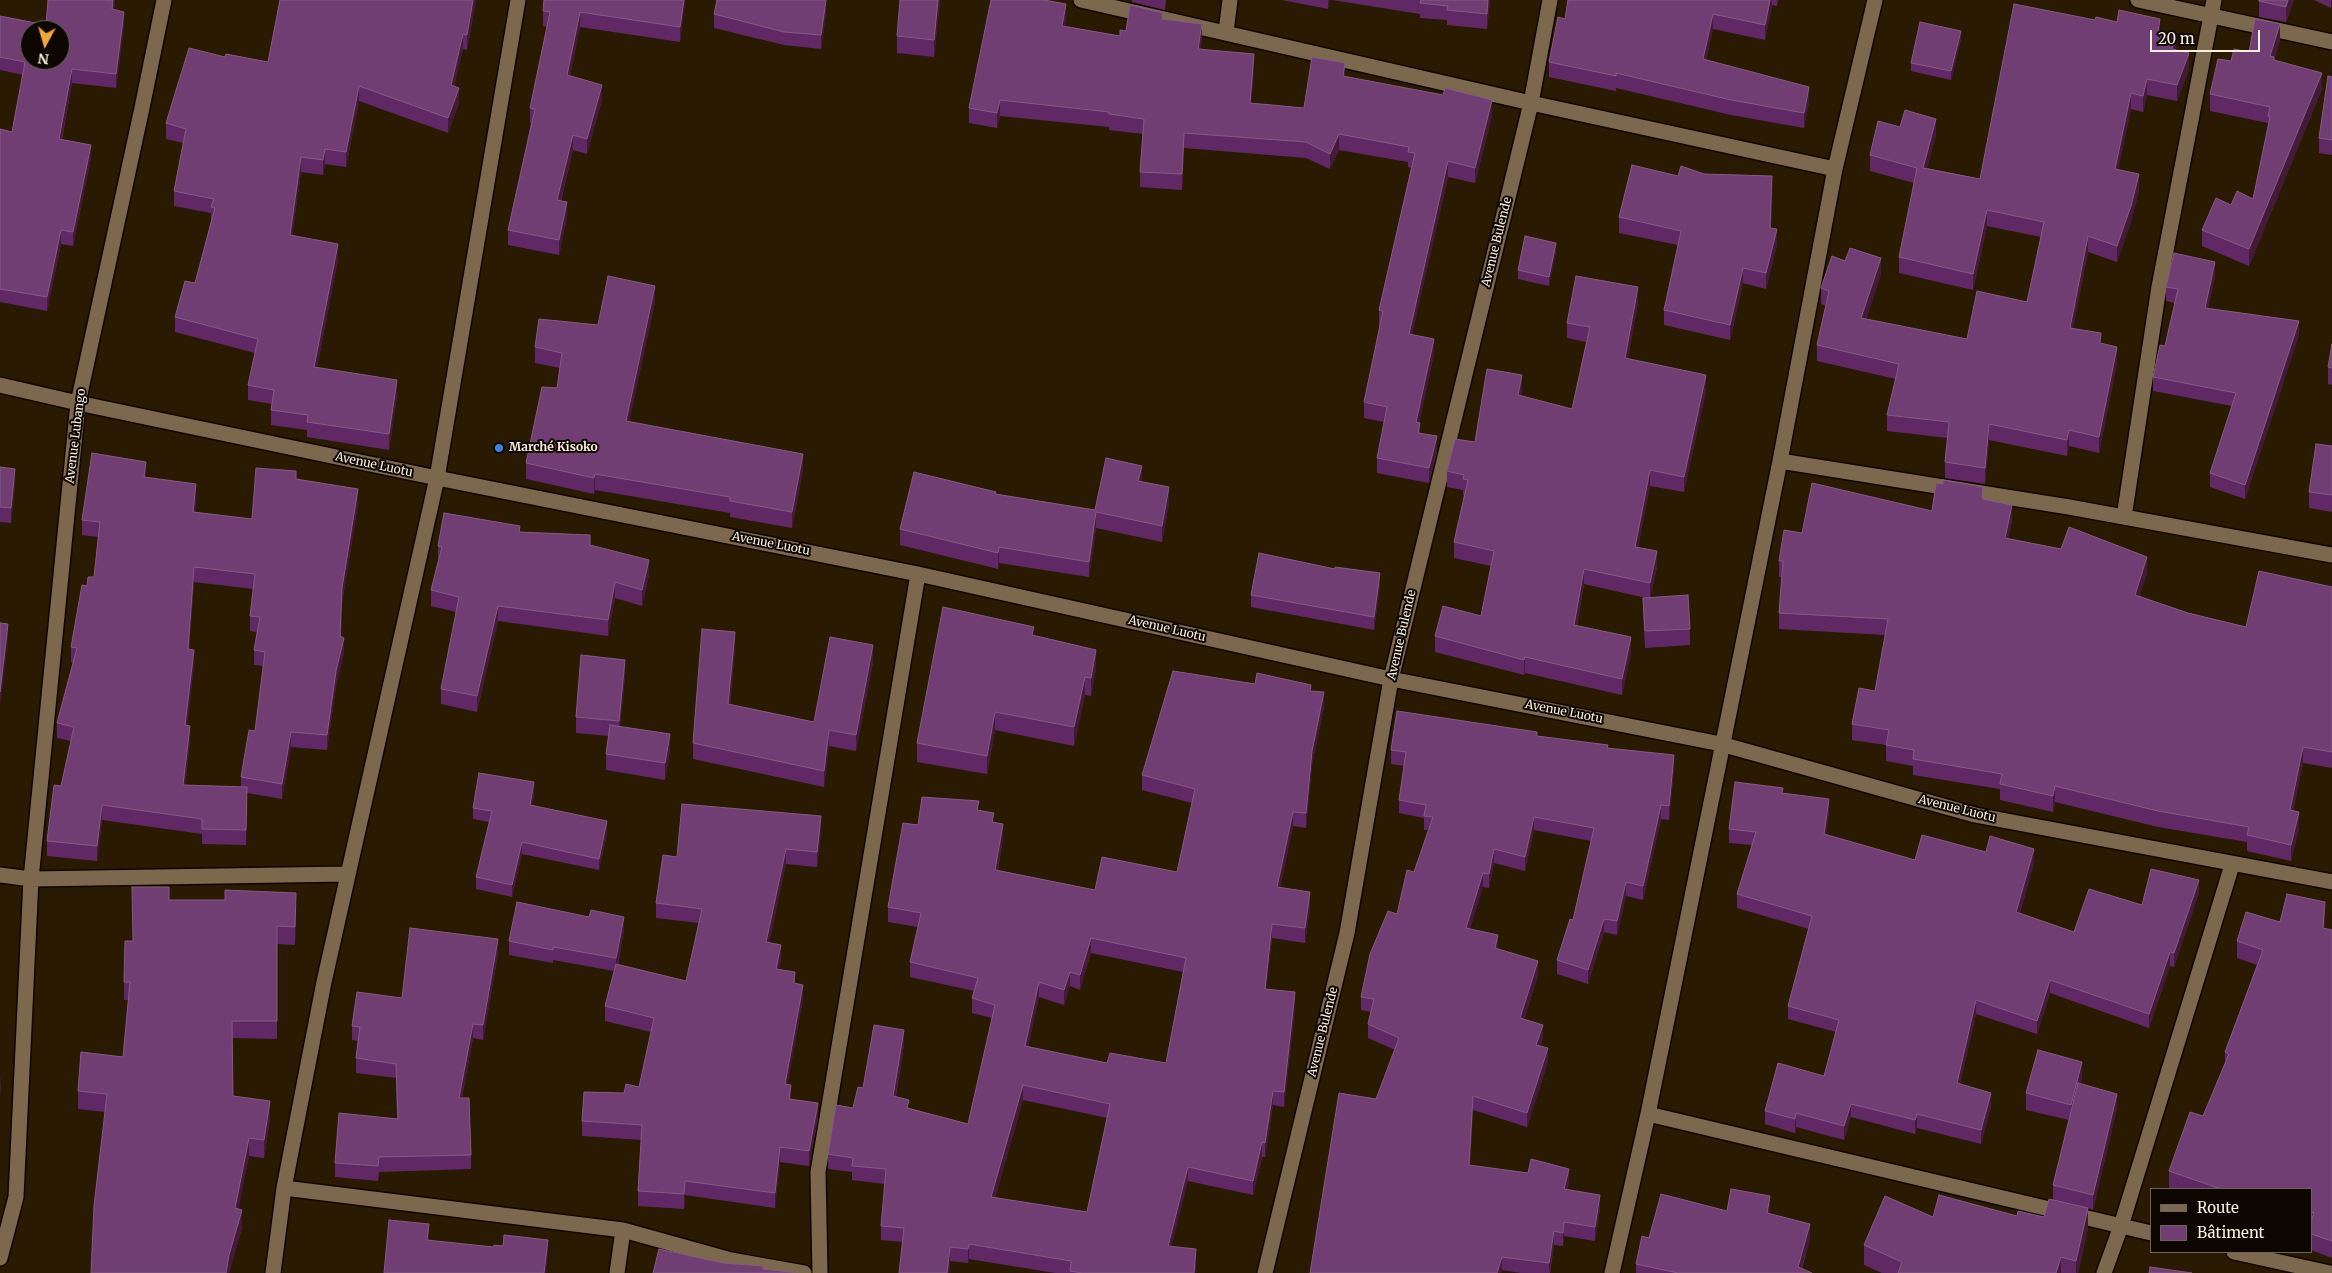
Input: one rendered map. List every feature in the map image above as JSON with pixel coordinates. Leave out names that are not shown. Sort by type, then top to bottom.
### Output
[{"type":"street","name":"Avenue Lubango","points":[[0,1258],[16,1197],[31,878],[78,403],[164,0]]},
{"type":"street","points":[[273,1273],[284,1188],[347,874],[436,478],[518,0]]},
{"type":"street","points":[[1081,0],[1531,103],[1835,169]]},
{"type":"street","points":[[1226,32],[1230,0]]},
{"type":"street","name":"Avenue Bulende","points":[[1265,1273],[1347,933],[1391,679],[1531,103],[1550,0]]},
{"type":"street","points":[[1612,1273],[1648,1114],[1721,744],[1780,461],[1835,169],[1875,0]]},
{"type":"street","points":[[2138,0],[2332,42]]},
{"type":"street","points":[[2124,516],[2159,287],[2214,0]]},
{"type":"street","name":"Avenue Luotu","points":[[0,385],[436,478],[918,574],[1391,679],[1721,744],[1976,815],[2232,865],[2332,882]]},
{"type":"street","points":[[1780,461],[2124,516],[2332,555]]},
{"type":"street","points":[[820,1273],[818,1172],[918,574]]},
{"type":"street","points":[[2104,1273],[2121,1226],[2232,865]]},
{"type":"street","points":[[0,875],[31,878],[347,874]]},
{"type":"street","points":[[1648,1114],[2150,1233]]},
{"type":"street","points":[[284,1188],[623,1230],[731,1260],[804,1273]]},
{"type":"street","points":[[617,1273],[623,1230]]},
{"type":"street","points":[[2239,1253],[2330,1273]]},
{"type":"building","points":[[48,0],[113,0],[112,9],[124,12],[116,74],[72,69],[59,139],[91,145],[73,232],[61,230],[47,297],[0,289],[0,129],[12,132],[24,70],[70,70],[70,20],[46,20]]},
{"type":"building","points":[[280,0],[473,0],[467,35],[463,34],[451,85],[459,88],[448,118],[359,86],[346,152],[325,149],[323,160],[301,157],[290,235],[338,244],[314,367],[397,380],[389,434],[307,422],[308,415],[271,410],[274,390],[248,385],[258,339],[175,317],[185,281],[195,283],[215,208],[211,207],[214,199],[174,191],[186,129],[166,123],[189,48],[225,57],[226,54],[268,62]]},
{"type":"building","points":[[544,0],[684,0],[680,27],[580,12],[567,75],[602,85],[587,139],[573,135],[557,200],[567,202],[559,240],[508,230],[535,109],[530,108],[550,12],[543,11]]},
{"type":"building","points":[[717,0],[826,0],[821,35],[784,32],[714,14]]},
{"type":"building","points":[[900,0],[938,0],[934,40],[897,36]]},
{"type":"building","points":[[991,0],[1044,0],[1066,4],[1062,26],[1120,36],[1120,30],[1126,31],[1130,5],[1163,13],[1162,19],[1202,24],[1198,49],[1254,54],[1250,103],[1304,108],[1312,57],[1345,63],[1343,76],[1443,95],[1445,88],[1492,100],[1475,168],[1448,161],[1409,334],[1434,339],[1416,422],[1420,423],[1418,433],[1437,436],[1429,468],[1377,458],[1387,407],[1364,402],[1383,311],[1379,310],[1415,153],[1408,152],[1409,147],[1339,134],[1330,154],[1306,142],[1184,133],[1182,174],[1140,172],[1144,119],[1109,114],[1109,112],[1000,100],[997,113],[969,108]]},
{"type":"building","points":[[1421,0],[1488,0],[1487,14],[1447,10],[1448,6],[1420,3]]},
{"type":"building","points":[[1568,0],[1770,0],[1765,25],[1713,14],[1703,59],[1809,87],[1804,113],[1731,100],[1616,73],[1616,76],[1549,62],[1558,17],[1565,19]]},
{"type":"building","points":[[2259,0],[2288,0],[2286,7]]},
{"type":"building","points":[[2014,4],[2095,20],[2096,17],[2117,22],[2119,10],[2160,19],[2158,31],[2176,35],[2172,49],[2189,53],[2177,85],[2147,79],[2143,96],[2131,93],[2115,169],[2139,174],[2131,206],[2117,246],[2088,236],[2070,328],[2101,333],[2100,343],[2117,347],[2099,437],[2069,430],[2067,440],[1989,424],[1985,468],[1945,462],[1949,422],[1887,415],[1899,364],[1817,345],[1829,291],[1821,288],[1832,256],[1845,261],[1850,248],[1881,258],[1861,318],[1967,339],[1977,291],[2027,302],[2044,222],[1987,210],[1973,274],[1899,257],[1917,168],[1870,155],[1878,121],[1900,127],[1905,110],[1936,119],[1923,168],[1980,179]]},
{"type":"building","points":[[0,16],[20,20],[20,61],[0,57]]},
{"type":"building","points":[[2255,19],[2280,24],[2270,56],[2274,57],[2274,60],[2322,73],[2249,249],[2202,230],[2216,198],[2231,205],[2237,191],[2253,199],[2270,117],[2268,116],[2270,107],[2210,94],[2218,59],[2231,61],[2234,49],[2249,52]]},
{"type":"building","points":[[1920,22],[1961,31],[1951,71],[1911,63]]},
{"type":"building","points":[[2328,76],[2332,77],[2332,140],[2319,138]]},
{"type":"building","points":[[1632,165],[1678,176],[1681,166],[1704,174],[1772,176],[1770,228],[1777,229],[1766,273],[1743,268],[1730,325],[1664,310],[1681,231],[1619,217]]},
{"type":"building","points":[[1525,236],[1556,243],[1549,277],[1518,270]]},
{"type":"building","points":[[2174,253],[2215,262],[2205,308],[2299,321],[2245,485],[2210,473],[2236,393],[2153,377],[2160,345],[2165,346],[2178,289],[2166,287]]},
{"type":"building","points":[[608,276],[655,286],[626,421],[803,454],[792,512],[730,501],[730,497],[595,474],[594,478],[526,463],[542,387],[557,388],[562,353],[535,347],[539,319],[598,325]]},
{"type":"building","points":[[1576,276],[1638,287],[1625,358],[1706,375],[1684,477],[1650,470],[1635,547],[1657,551],[1650,583],[1584,569],[1574,625],[1631,637],[1622,679],[1525,657],[1524,660],[1435,636],[1443,606],[1481,616],[1494,551],[1454,542],[1468,480],[1463,479],[1464,475],[1447,471],[1455,439],[1475,442],[1487,369],[1522,375],[1518,395],[1572,409],[1590,327],[1567,323]]},
{"type":"building","points":[[2332,344],[2332,368],[2328,367]]},
{"type":"building","points":[[2316,444],[2332,446],[2332,495],[2309,492]]},
{"type":"building","points":[[92,453],[146,462],[144,477],[196,484],[193,512],[252,519],[256,468],[296,471],[296,479],[358,489],[342,588],[340,636],[344,638],[336,671],[327,735],[291,732],[282,784],[241,777],[249,730],[255,731],[265,652],[254,650],[260,617],[250,616],[255,574],[194,567],[188,649],[194,650],[185,725],[190,726],[183,785],[247,787],[246,830],[202,829],[202,819],[102,805],[97,846],[47,841],[54,785],[61,786],[74,727],[57,723],[77,648],[71,647],[82,585],[87,586],[88,577],[94,577],[100,522],[82,520]]},
{"type":"building","points":[[1106,458],[1142,466],[1138,481],[1169,487],[1162,526],[1096,512],[1089,562],[999,547],[998,553],[900,529],[914,472],[996,492],[995,494],[1095,510]]},
{"type":"building","points":[[0,467],[15,469],[11,508],[0,507]]},
{"type":"building","points":[[1943,480],[1983,487],[1982,499],[2012,505],[2005,538],[2061,549],[2069,527],[2147,557],[2135,595],[2188,613],[2246,627],[2259,571],[2332,587],[2332,752],[2303,747],[2290,810],[2299,812],[2291,845],[2247,835],[2249,827],[2158,811],[2055,786],[2053,796],[2000,784],[2002,774],[1913,759],[1914,750],[1886,745],[1889,730],[1852,724],[1859,688],[1875,691],[1888,619],[1779,613],[1783,561],[1779,561],[1784,530],[1802,533],[1812,483],[1932,511],[1936,483],[1943,484]]},
{"type":"building","points":[[444,513],[520,526],[519,532],[590,535],[590,545],[649,560],[642,590],[615,582],[608,620],[498,606],[477,696],[441,689],[459,597],[431,590],[442,547],[438,546]]},
{"type":"building","points":[[1259,553],[1335,569],[1335,567],[1380,573],[1374,617],[1251,595]]},
{"type":"building","points":[[1688,595],[1690,629],[1645,631],[1643,598]]},
{"type":"building","points":[[943,607],[1034,627],[1032,635],[1096,650],[1091,678],[1085,677],[1074,727],[995,712],[987,756],[917,743]]},
{"type":"building","points":[[0,623],[8,624],[0,692]]},
{"type":"building","points":[[702,629],[735,632],[728,704],[814,722],[830,637],[873,645],[856,735],[829,730],[824,771],[693,743]]},
{"type":"building","points":[[581,655],[625,660],[619,721],[576,717]]},
{"type":"building","points":[[1173,671],[1255,684],[1257,673],[1311,685],[1310,691],[1324,692],[1312,751],[1306,813],[1293,812],[1277,887],[1310,892],[1305,928],[1272,924],[1265,989],[1295,992],[1284,1092],[1273,1091],[1265,1143],[1262,1142],[1253,1181],[1188,1167],[1168,1246],[1196,1249],[1194,1273],[1082,1273],[1070,1271],[1071,1261],[969,1244],[968,1249],[950,1247],[947,1273],[899,1273],[904,1228],[881,1226],[886,1169],[852,1166],[853,1158],[828,1154],[836,1105],[853,1108],[858,1087],[863,1088],[874,1025],[904,1030],[893,1096],[909,1100],[907,1108],[968,1124],[995,1005],[972,998],[978,978],[910,962],[921,913],[888,907],[903,823],[918,825],[922,797],[979,801],[977,810],[994,813],[992,822],[1003,824],[995,870],[1095,890],[1102,857],[1177,872],[1195,789],[1142,775]],"holes":[[[1091,938],[1186,958],[1166,1063],[1110,1053],[1107,1063],[1025,1046],[1039,982],[1064,990],[1070,972],[1080,975]],[[1023,1085],[1110,1104],[1087,1212],[991,1197]]]},
{"type":"building","points":[[1397,711],[1537,732],[1537,736],[1608,745],[1607,748],[1674,755],[1669,806],[1661,805],[1643,886],[1626,882],[1617,921],[1604,919],[1588,970],[1557,960],[1570,919],[1573,920],[1594,828],[1534,817],[1525,857],[1494,849],[1489,874],[1483,873],[1466,928],[1498,935],[1495,948],[1538,961],[1520,1018],[1543,1025],[1536,1045],[1548,1048],[1527,1113],[1473,1096],[1469,1165],[1528,1173],[1531,1159],[1569,1169],[1564,1189],[1600,1195],[1595,1227],[1564,1222],[1563,1233],[1554,1231],[1549,1263],[1502,1257],[1497,1273],[1310,1273],[1339,1093],[1376,1099],[1399,1038],[1368,1024],[1374,999],[1361,997],[1370,954],[1388,911],[1397,914],[1407,870],[1414,872],[1433,817],[1424,816],[1426,805],[1399,800],[1406,752],[1391,750]]},
{"type":"building","points":[[610,725],[670,734],[665,763],[606,754]]},
{"type":"building","points":[[479,773],[534,782],[530,805],[607,821],[599,859],[522,842],[512,885],[476,877],[492,811],[473,808]]},
{"type":"building","points":[[1735,782],[1783,788],[1782,793],[1829,799],[1824,834],[1915,860],[1922,835],[1986,852],[1990,836],[2034,849],[2016,912],[2074,932],[2089,889],[2142,905],[2151,869],[2199,880],[2174,953],[2170,952],[2149,1014],[2050,980],[2037,1021],[1976,1000],[1957,1083],[1991,1093],[1981,1130],[1917,1114],[1915,1120],[1851,1104],[1844,1126],[1796,1113],[1795,1119],[1765,1111],[1778,1063],[1824,1076],[1839,1020],[1788,1006],[1812,916],[1737,894],[1756,832],[1729,829]]},
{"type":"building","points":[[682,804],[821,816],[817,852],[786,849],[766,942],[781,945],[776,969],[795,972],[794,983],[803,985],[785,1084],[791,1085],[789,1099],[818,1103],[809,1151],[780,1147],[775,1193],[685,1181],[684,1194],[638,1191],[642,1125],[582,1121],[584,1092],[624,1093],[626,1084],[639,1087],[654,1018],[605,1006],[616,964],[686,981],[702,909],[656,903],[663,855],[677,857]]},
{"type":"building","points":[[132,887],[169,887],[169,900],[225,900],[225,890],[296,893],[295,927],[277,926],[277,1021],[232,1021],[233,1096],[270,1101],[264,1140],[249,1138],[235,1208],[242,1210],[229,1255],[226,1273],[91,1273],[94,1206],[107,1094],[78,1091],[81,1052],[123,1057],[130,982],[124,982],[125,941],[133,941]]},
{"type":"building","points":[[2287,894],[2325,902],[2323,928],[2332,930],[2332,1241],[2312,1234],[2314,1213],[2312,1212],[2312,1188],[2218,1188],[2169,1171],[2190,1112],[2203,1116],[2229,1054],[2225,1052],[2263,950],[2237,941],[2246,912],[2280,922]]},
{"type":"building","points":[[517,902],[589,917],[591,910],[624,917],[616,958],[553,947],[553,950],[509,941]]},
{"type":"building","points":[[410,928],[498,939],[483,1025],[473,1024],[459,1098],[469,1098],[471,1155],[379,1157],[378,1166],[335,1163],[339,1113],[398,1119],[396,1064],[356,1058],[360,1027],[352,1026],[357,992],[402,998]]},
{"type":"building","points":[[2038,1050],[2082,1062],[2071,1105],[2026,1093]]},
{"type":"building","points":[[2078,1083],[2117,1094],[2093,1195],[2053,1185]]},
{"type":"building","points":[[1731,1189],[1770,1196],[1767,1213],[1810,1224],[1798,1267],[1812,1273],[1678,1273],[1636,1264],[1642,1236],[1649,1238],[1661,1194],[1727,1211]]},
{"type":"building","points":[[1939,1195],[2017,1216],[2018,1211],[2044,1217],[2049,1199],[2088,1208],[2076,1261],[2061,1257],[2056,1273],[1898,1273],[1902,1262],[1864,1245],[1885,1196],[1933,1217]]},
{"type":"building","points":[[389,1220],[429,1224],[427,1240],[493,1247],[494,1245],[503,1246],[504,1235],[548,1240],[544,1273],[384,1273]]},
{"type":"building","points":[[659,1249],[723,1263],[763,1266],[763,1269],[798,1273],[653,1273]]},
{"type":"building","points":[[2150,1267],[2192,1273],[2149,1273]]},
{"type":"place","name":"Marché Kisoko","points":[[499,448]]}]
